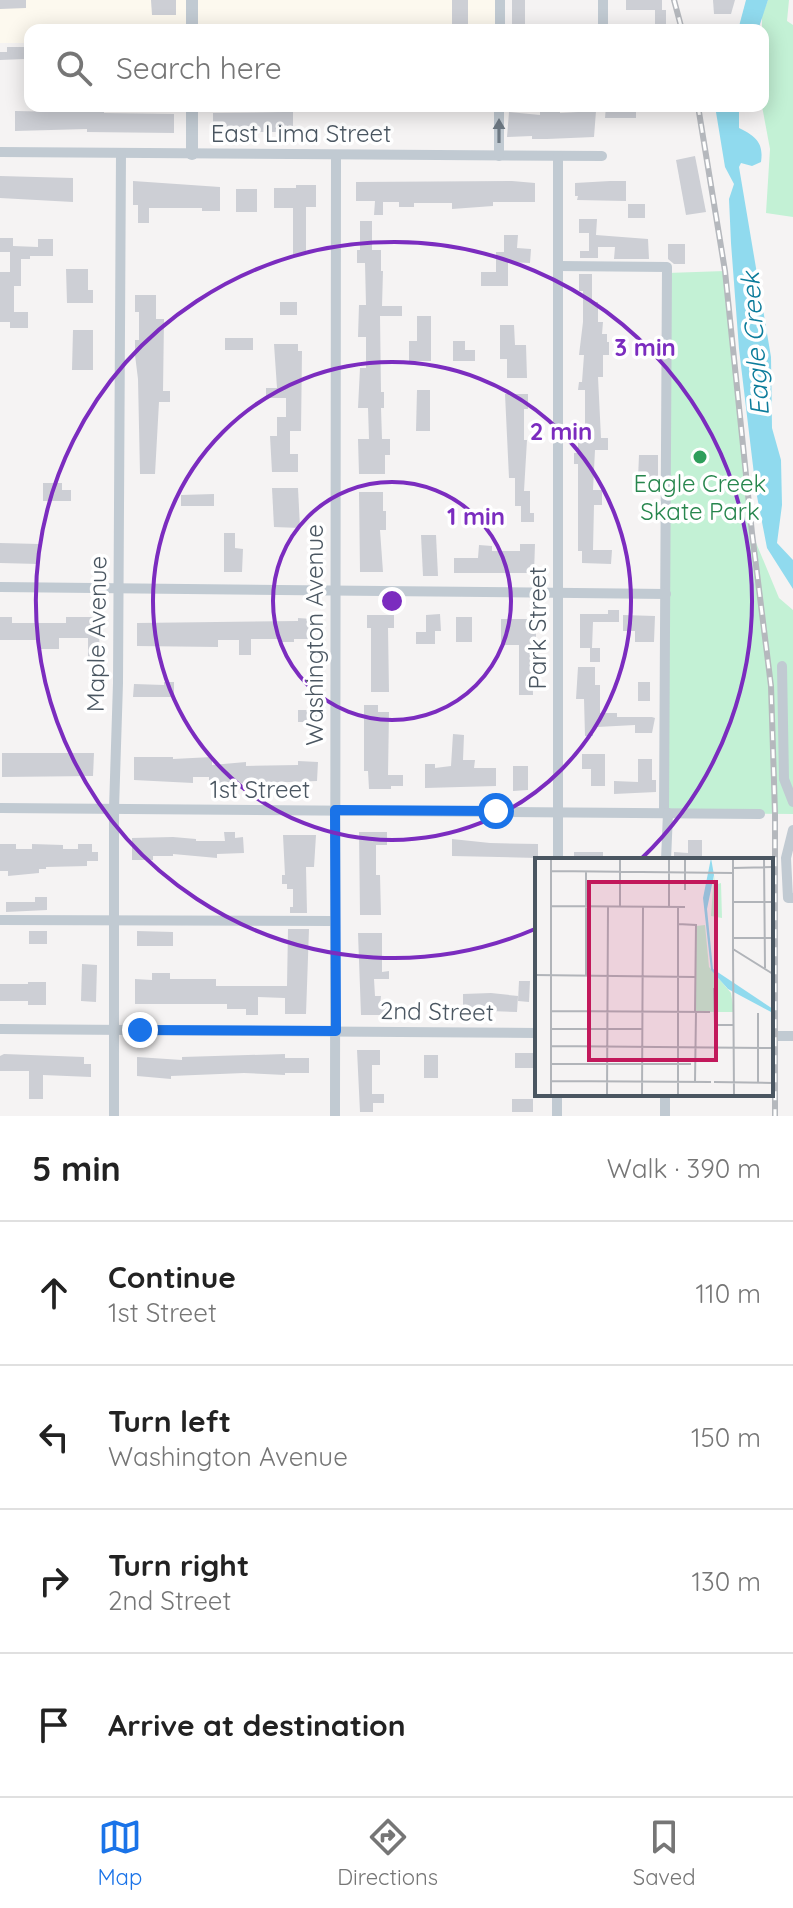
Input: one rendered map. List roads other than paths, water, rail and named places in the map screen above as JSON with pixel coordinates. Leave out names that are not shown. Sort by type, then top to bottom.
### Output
[{"type":"street","points":[[192,0],[192,24]]},
{"type":"street","points":[[500,0],[500,24]]},
{"type":"street","points":[[603,0],[603,24]]},
{"type":"street","points":[[192,112],[192,154]]},
{"type":"street","points":[[499,112],[499,156]]},
{"type":"street","name":"East Lima Street","points":[[0,152],[602,156]]},
{"type":"street","name":"Maple Avenue","points":[[114,1116],[112,1030],[119,588],[121,153]]},
{"type":"street","name":"Washington Avenue","points":[[335,1116],[336,155]]},
{"type":"street","name":"Park Street","points":[[558,156],[558,858]]},
{"type":"street","points":[[559,266],[667,267],[666,858]]},
{"type":"street","points":[[0,587],[666,594]]},
{"type":"street","points":[[782,666],[784,779],[793,802]]},
{"type":"street","name":"1st Street","points":[[0,808],[760,814]]},
{"type":"street","points":[[793,830],[786,858],[788,898],[793,898]]},
{"type":"street","points":[[0,920],[334,921]]},
{"type":"street","name":"2nd Street","points":[[0,1029],[535,1033]]},
{"type":"water","points":[[746,0],[768,0],[760,24],[740,24]]},
{"type":"water","name":"Eagle Creek","points":[[716,112],[739,112],[739,128],[754,137],[761,149],[761,162],[752,166],[741,163],[739,167],[771,357],[772,428],[781,460],[782,505],[777,543],[793,560],[793,589],[767,548],[756,491],[739,349],[731,243],[729,199],[734,184],[725,167]]},
{"type":"railway","points":[[674,0],[680,24]]},
{"type":"railway","points":[[699,112],[725,271],[771,686],[775,814],[775,1116]]},
{"type":"place","name":"Eagle Creek Skate Park","points":[[700,457]]}]
